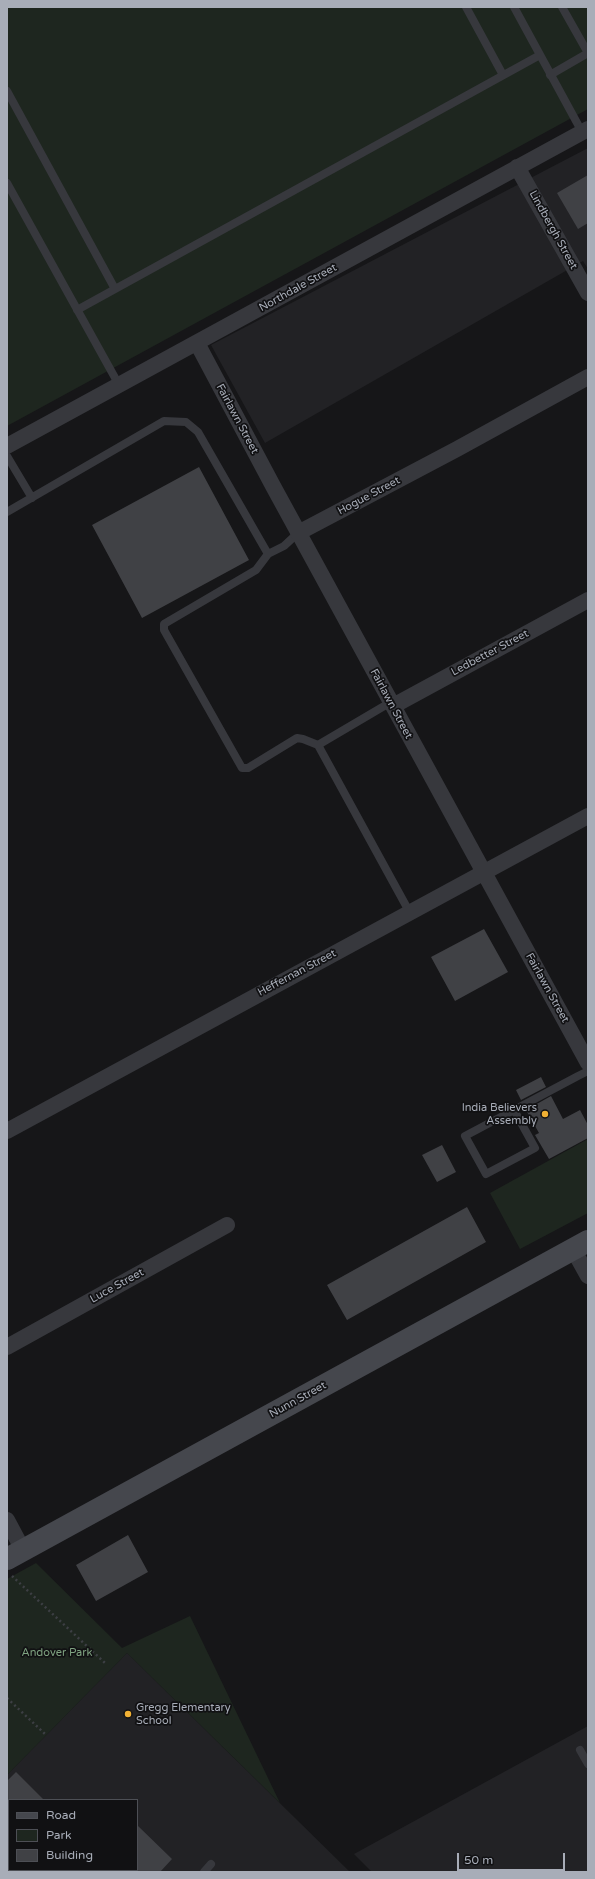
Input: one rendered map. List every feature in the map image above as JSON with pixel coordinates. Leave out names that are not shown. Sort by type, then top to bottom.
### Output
[{"type":"street","name":"Northdale Street","points":[[7,446],[585,131]]},
{"type":"street","name":"Lindbergh Street","points":[[518,167],[588,293]]},
{"type":"street","name":"Fairlawn Street","points":[[197,343],[483,873],[582,1037],[588,1063]]},
{"type":"street","name":"Hogue Street","points":[[298,532],[457,449],[588,377]]},
{"type":"street","name":"Ledbetter Street","points":[[392,704],[588,600]]},
{"type":"street","name":"Heffernan Street","points":[[7,1131],[588,816]]},
{"type":"street","name":"Luce Street","points":[[7,1347],[226,1225]]},
{"type":"street","points":[[580,1245],[588,1276]]},
{"type":"street","name":"Nunn Street","points":[[15,1554],[580,1245]]},
{"type":"street","points":[[7,1520],[15,1554]]},
{"type":"lane","points":[[466,7],[503,75]]},
{"type":"lane","points":[[514,7],[550,75],[585,131]]},
{"type":"lane","points":[[550,75],[588,53],[562,7]]},
{"type":"lane","points":[[77,310],[540,55]]},
{"type":"lane","points":[[7,91],[115,289]]},
{"type":"lane","points":[[7,183],[119,386]]},
{"type":"lane","points":[[7,512],[164,420],[186,422],[198,432],[268,554]]},
{"type":"lane","points":[[7,456],[32,498]]},
{"type":"lane","name":"Hogue Street","points":[[298,532],[284,546],[268,554],[256,570],[164,624],[164,630],[242,768],[248,768],[297,738],[318,745]]},
{"type":"lane","points":[[392,704],[318,745],[410,912]]},
{"type":"lane","points":[[514,1110],[535,1148],[486,1174],[465,1136],[514,1110],[588,1071]]},
{"type":"lane","points":[[580,1750],[588,1764]]},
{"type":"lane","points":[[204,1872],[211,1864]]},
{"type":"path","points":[[7,1571],[105,1663]]},
{"type":"path","points":[[7,1698],[45,1734]]},
{"type":"shaded area","points":[[588,148],[588,269],[583,261],[265,443],[211,345]]},
{"type":"shaded area","name":"Gregg Elementary School","points":[[127,1653],[350,1872],[7,1872],[7,1775]]},
{"type":"shaded area","points":[[588,1726],[588,1872],[372,1872],[354,1854]]},
{"type":"green space","points":[[7,7],[588,7],[588,109],[7,426]]},
{"type":"green space","points":[[588,1139],[588,1213],[520,1249],[490,1193]]},
{"type":"green space","name":"Andover Park","points":[[36,1563],[122,1648],[190,1616],[280,1803],[127,1653],[7,1775],[7,1579]]},
{"type":"building","points":[[588,175],[588,223],[578,229],[557,193]]},
{"type":"building","points":[[199,467],[249,560],[142,618],[92,525]]},
{"type":"building","points":[[484,929],[508,972],[455,1001],[431,957]]},
{"type":"building","points":[[541,1077],[546,1087],[521,1100],[516,1090]]},
{"type":"building","name":"India Believers Assembly","points":[[551,1096],[563,1119],[580,1110],[588,1125],[588,1138],[549,1159],[535,1135],[539,1133],[526,1110]]},
{"type":"building","points":[[442,1145],[456,1172],[437,1182],[422,1155]]},
{"type":"building","points":[[467,1207],[486,1242],[347,1320],[327,1285]]},
{"type":"building","points":[[128,1535],[148,1572],[96,1601],[76,1565]]},
{"type":"building","points":[[16,1772],[43,1799],[7,1800],[7,1781]]},
{"type":"building","points":[[138,1826],[172,1859],[160,1872],[137,1872]]},
{"type":"place","name":"India Believers Assembly","points":[[545,1114]]},
{"type":"place","name":"Gregg Elementary School","points":[[128,1714]]}]
